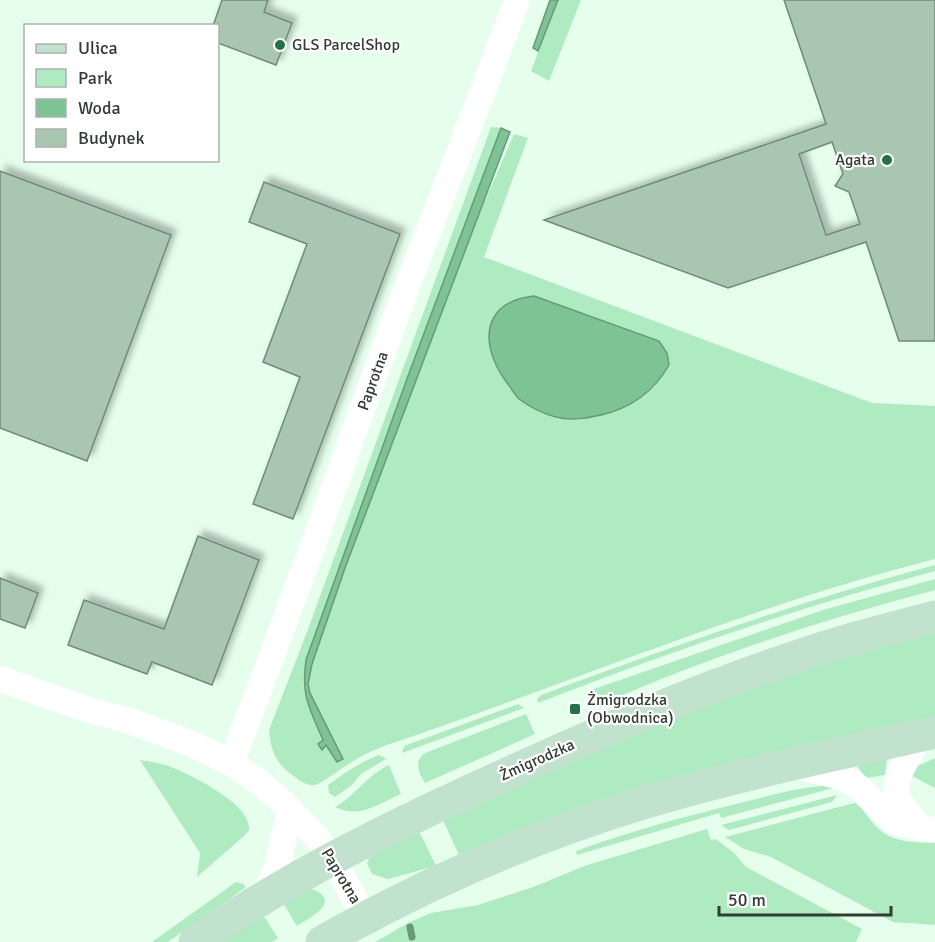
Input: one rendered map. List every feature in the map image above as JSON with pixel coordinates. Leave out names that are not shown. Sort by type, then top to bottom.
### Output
[{"type":"main road","name":"Żmigrodzka","points":[[195,942],[262,898],[332,858],[432,808],[552,753],[669,703],[826,646],[935,617]]},
{"type":"main road","points":[[322,942],[449,876],[557,831],[642,803],[715,783],[929,733]]},
{"type":"street","name":"Paprotna","points":[[231,763],[450,173],[518,0]]},
{"type":"street","name":"Paprotna","points":[[0,679],[192,744],[231,763],[255,779],[318,839],[332,858],[365,918]]},
{"type":"street","points":[[928,829],[902,804],[896,787],[903,767],[929,733]]},
{"type":"street","points":[[790,765],[844,778],[856,785],[894,822],[928,829]]},
{"type":"street","points":[[262,898],[276,871],[290,810]]},
{"type":"green space","points":[[558,0],[581,0],[549,81],[531,71]]},
{"type":"green space","points":[[491,127],[501,128],[408,376],[306,660],[305,693],[323,740],[318,743],[326,745],[321,718],[308,684],[312,664],[345,568],[464,249],[514,134],[528,138],[484,257],[872,403],[935,406],[935,559],[795,600],[658,647],[384,746],[355,760],[320,783],[308,784],[298,780],[279,762],[272,747],[269,730],[307,632]]},
{"type":"green space","points":[[935,565],[935,571],[735,631],[538,703],[537,699],[541,695],[687,642],[785,609]]},
{"type":"green space","points":[[935,579],[935,590],[764,641],[639,688],[598,706],[591,690],[823,610]]},
{"type":"green space","points":[[935,631],[935,717],[459,855],[443,820],[586,755],[694,710],[807,669]]},
{"type":"green space","points":[[518,704],[524,708],[402,753],[404,746]]},
{"type":"green space","points":[[526,714],[535,734],[425,783],[418,764],[425,753]]},
{"type":"green space","points":[[379,755],[386,759],[361,774],[352,785],[335,797],[329,793],[328,785],[358,765]]},
{"type":"green space","points":[[935,758],[935,788],[912,776],[918,766]]},
{"type":"green space","points":[[887,759],[885,775],[866,778],[857,766]]},
{"type":"green space","points":[[140,760],[172,767],[209,786],[232,802],[242,811],[248,821],[249,830],[244,836],[197,877],[200,853]]},
{"type":"green space","points":[[389,765],[401,794],[361,811],[335,807],[374,774]]},
{"type":"green space","points":[[832,785],[837,787],[721,818],[719,813],[577,855],[576,851],[615,837],[675,820],[784,792]]},
{"type":"green space","points":[[837,795],[832,802],[729,830],[721,825]]},
{"type":"green space","points":[[858,802],[874,824],[889,836],[908,841],[935,843],[935,925],[893,922],[771,857],[744,849],[725,837]]},
{"type":"green space","points":[[707,829],[711,840],[716,839],[734,853],[746,867],[862,929],[856,942],[375,942],[431,913],[478,905],[536,886],[584,866]]},
{"type":"green space","points":[[419,831],[436,866],[388,879],[372,874],[367,863],[370,857]]},
{"type":"green space","points":[[236,882],[244,884],[245,888],[168,942],[152,942]]},
{"type":"green space","points":[[312,889],[325,899],[324,904],[316,914],[297,926],[283,903]]},
{"type":"green space","points":[[263,915],[278,938],[272,942],[220,942]]},
{"type":"water","points":[[550,0],[558,0],[538,51],[533,48]]},
{"type":"water","points":[[501,128],[510,132],[345,568],[312,664],[308,684],[310,693],[343,759],[337,762],[326,745],[322,750],[318,744],[323,740],[305,692],[306,660],[408,376]]},
{"type":"water","points":[[534,296],[659,341],[667,353],[669,365],[656,383],[641,397],[612,412],[567,419],[537,410],[519,399],[505,380],[491,352],[489,339],[490,326],[495,315],[504,306]]},
{"type":"building","points":[[222,0],[268,0],[264,12],[292,23],[276,65],[219,43],[219,24],[214,24]]},
{"type":"building","points":[[784,0],[935,0],[935,341],[899,341],[866,242],[728,288],[544,220],[826,124]],"holes":[[[832,142],[843,174],[835,186],[849,192],[860,224],[826,235],[799,154]]]},
{"type":"building","points":[[0,171],[171,235],[87,461],[0,428]]},
{"type":"building","points":[[264,182],[400,234],[293,519],[253,504],[300,377],[263,362],[307,244],[249,222]]},
{"type":"building","points":[[198,536],[259,560],[212,685],[152,662],[147,674],[68,645],[84,600],[164,629]]},
{"type":"building","points":[[0,578],[38,593],[25,628],[0,619]]},
{"type":"waterway","points":[[410,927],[412,937]]},
{"type":"place","name":"GLS ParcelShop","points":[[280,45]]},
{"type":"place","name":"Agata","points":[[887,160]]},
{"type":"place","name":"Żmigrodzka (Obwodnica)","points":[[575,709]]}]
